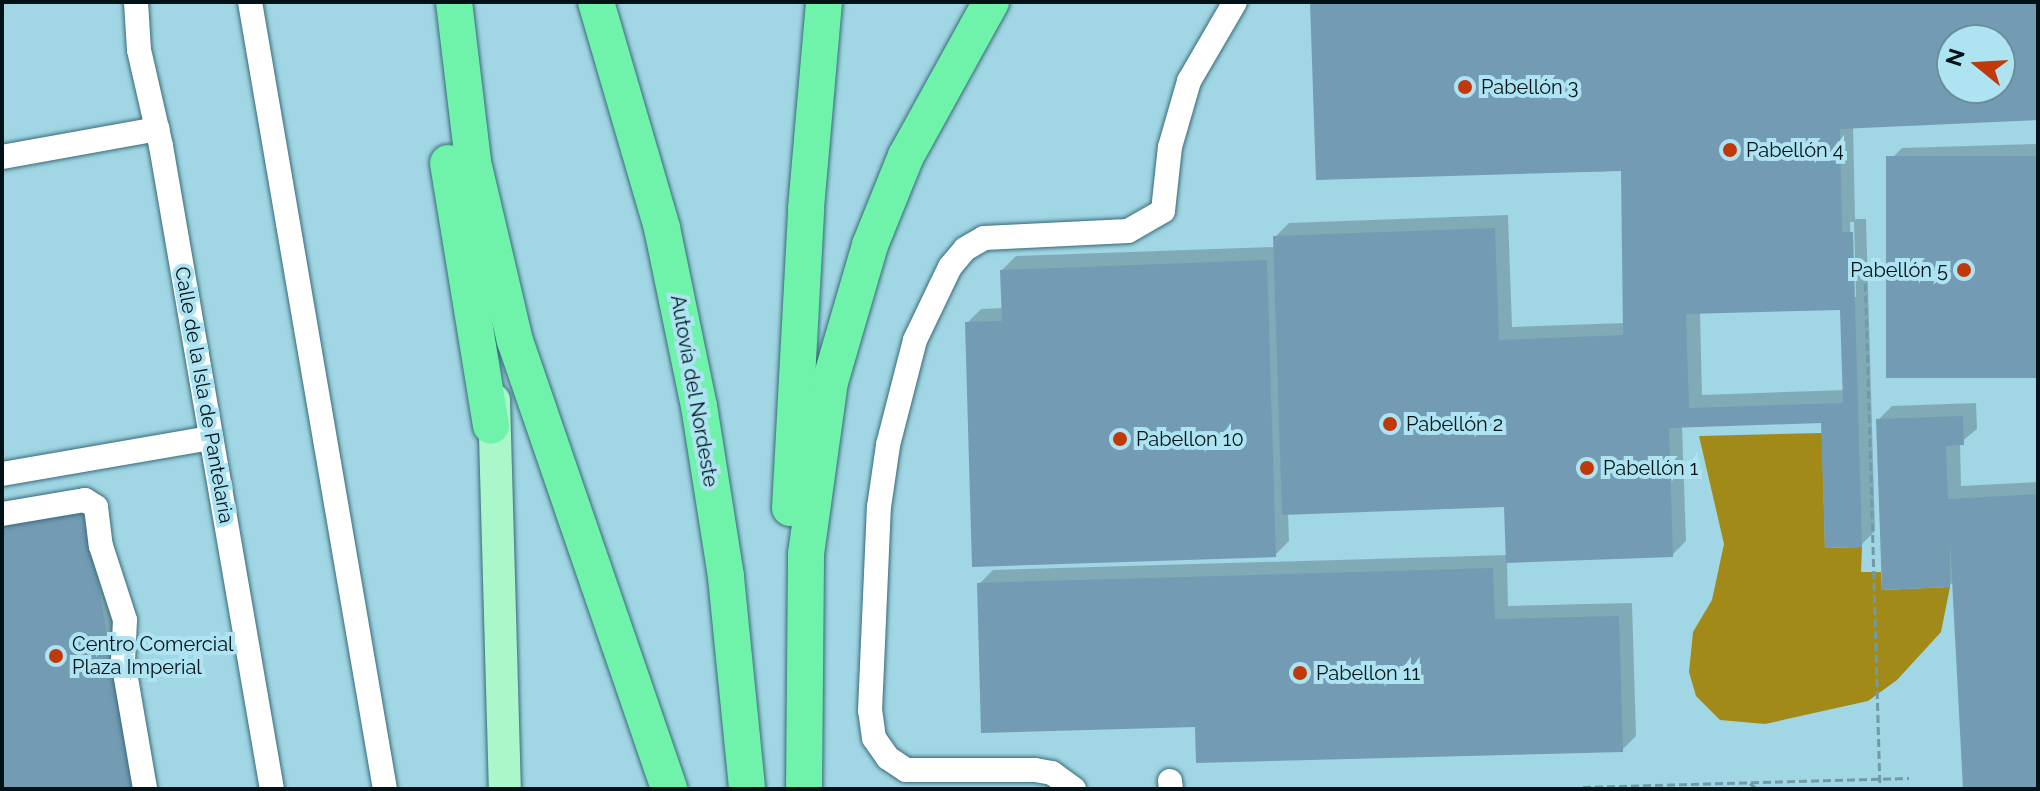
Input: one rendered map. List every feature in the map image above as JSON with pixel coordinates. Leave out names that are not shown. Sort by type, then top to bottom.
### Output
[{"type":"highway","points":[[430,2],[444,137],[491,426]]},
{"type":"highway","points":[[454,2],[465,111],[487,233],[515,341],[669,789]]},
{"type":"highway","name":"Autovía del Nordeste","points":[[596,2],[662,228],[694,378],[726,577],[747,789]]},
{"type":"highway","points":[[798,789],[789,613],[793,433],[824,2]]},
{"type":"highway","points":[[804,789],[806,554],[830,382],[870,245],[906,156],[991,2]]},
{"type":"main road","points":[[487,233],[505,789]]},
{"type":"lane","name":"Calle de la Isla de Pantelaria","points":[[136,2],[139,50],[156,119],[272,789]]},
{"type":"lane","points":[[250,2],[385,789]]},
{"type":"lane","points":[[1074,789],[1052,773],[1035,770],[906,770],[888,758],[874,738],[870,711],[879,507],[888,445],[915,340],[950,267],[965,249],[984,238],[1128,231],[1163,211],[1170,147],[1189,81],[1235,2]]},
{"type":"lane","points":[[8,150],[156,119]]},
{"type":"lane","points":[[2,474],[211,438]]},
{"type":"lane","points":[[2,514],[85,500],[96,507],[101,546],[125,620],[123,661],[145,789]]},
{"type":"path","points":[[1865,271],[1880,789]]},
{"type":"path","points":[[1583,787],[1737,786],[1909,778]]},
{"type":"path","points":[[1750,783],[1757,789]]},
{"type":"shaded area","points":[[1822,433],[1825,548],[1862,547],[1861,572],[1881,572],[1882,590],[1950,587],[1941,632],[1897,680],[1868,701],[1765,724],[1720,720],[1696,696],[1689,672],[1693,632],[1712,600],[1724,544],[1699,436]]},
{"type":"building","points":[[1310,2],[2038,2],[2038,120],[1840,129],[1842,232],[1853,232],[1862,547],[1825,548],[1821,423],[1669,428],[1673,557],[1506,563],[1504,507],[1282,515],[1273,236],[1495,228],[1499,340],[1623,335],[1621,171],[1316,180]],"holes":[[[1840,310],[1843,403],[1689,408],[1686,314]]]},
{"type":"building","name":"Pabellón 5","points":[[1886,156],[2038,156],[2038,378],[1886,378]]},
{"type":"building","name":"Pabellon 10","points":[[1267,260],[1276,557],[972,567],[965,322],[1002,321],[1000,270]]},
{"type":"building","points":[[1963,416],[1964,445],[1946,446],[1948,499],[2038,494],[2038,789],[1963,789],[1950,541],[1950,587],[1882,590],[1876,419]]},
{"type":"building","name":"Centro Comercial Plaza Imperial","points":[[85,508],[134,789],[2,789],[2,522]]},
{"type":"building","name":"Pabellon 11","points":[[1493,568],[1495,619],[1619,616],[1623,752],[1196,763],[1195,727],[981,733],[977,583]]},
{"type":"place","name":"Pabellón 3","points":[[1465,87]]},
{"type":"place","name":"Pabellón 4","points":[[1730,150]]},
{"type":"place","name":"Pabellón 5","points":[[1964,270]]},
{"type":"place","name":"Pabellón 2","points":[[1390,424]]},
{"type":"place","name":"Pabellon 10","points":[[1120,439]]},
{"type":"place","name":"Pabellón 1","points":[[1587,468]]},
{"type":"place","name":"Centro Comercial Plaza Imperial","points":[[56,656]]},
{"type":"place","name":"Pabellon 11","points":[[1300,673]]}]
